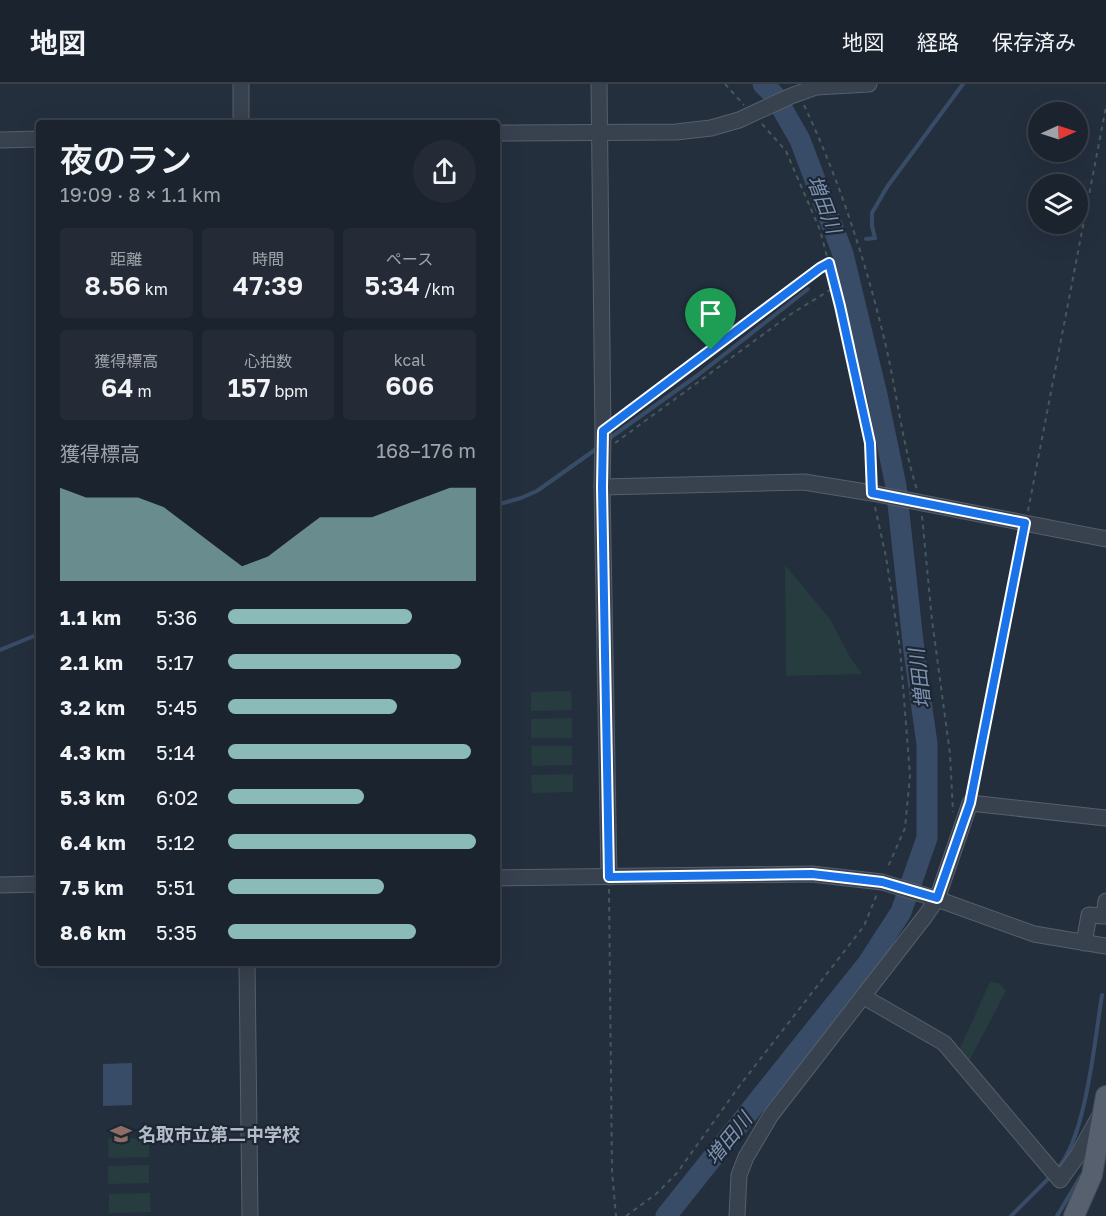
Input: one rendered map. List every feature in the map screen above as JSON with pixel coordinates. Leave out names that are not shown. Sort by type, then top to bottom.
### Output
[{"type":"main road","points":[[1074,1216],[1099,1176],[1105,1103]]},
{"type":"street","points":[[241,84],[241,120]]},
{"type":"street","points":[[599,84],[602,487],[609,877]]},
{"type":"street","points":[[500,133],[687,131],[711,128],[738,120],[816,87],[869,84]]},
{"type":"street","points":[[0,140],[36,139]]},
{"type":"street","points":[[602,487],[804,482],[1106,539]]},
{"type":"street","points":[[736,1216],[740,1175],[746,1157],[771,1115],[926,915],[930,896],[970,803],[1106,818]]},
{"type":"street","points":[[500,878],[812,874],[886,883],[930,896],[1034,934],[1106,946]]},
{"type":"street","points":[[0,885],[36,884]]},
{"type":"street","points":[[1083,943],[1089,915],[1104,916],[1106,901]]},
{"type":"street","points":[[247,966],[250,1216]]},
{"type":"street","points":[[864,997],[945,1043],[1060,1180],[1078,1155],[1105,1103]]},
{"type":"path","points":[[626,1216],[656,1194],[677,1173],[740,1085],[864,926],[886,883],[905,828],[910,775],[900,648],[874,494],[870,443],[829,263],[820,230],[786,151],[754,112],[725,84]]},
{"type":"path","points":[[794,95],[821,141],[867,276],[884,335],[923,536],[950,754],[956,839]]},
{"type":"path","points":[[970,803],[1106,107]]},
{"type":"path","points":[[603,442],[829,263]]},
{"type":"path","points":[[603,442],[791,314],[835,287]]},
{"type":"path","points":[[609,877],[612,1171],[616,1216]]},
{"type":"green space","points":[[785,565],[830,619],[851,659],[862,674],[786,676]]},
{"type":"green space","points":[[571,691],[572,710],[531,711],[531,692]]},
{"type":"green space","points":[[572,718],[572,738],[531,738],[531,719]]},
{"type":"green space","points":[[531,746],[572,746],[572,765],[532,766]]},
{"type":"green space","points":[[573,774],[573,792],[532,793],[531,775]]},
{"type":"green space","points":[[990,982],[999,983],[1006,991],[968,1063],[958,1053]]},
{"type":"green space","points":[[149,1138],[149,1157],[109,1158],[108,1139]]},
{"type":"green space","points":[[149,1165],[149,1183],[108,1184],[108,1166]]},
{"type":"green space","points":[[150,1193],[151,1212],[109,1213],[109,1194]]},
{"type":"water","points":[[132,1063],[132,1105],[103,1106],[103,1064]]},
{"type":"waterway","name":"増田川","points":[[666,1216],[868,963],[901,912],[927,838],[927,744],[914,651],[896,486],[877,395],[843,254],[800,140],[775,96],[763,84]]},
{"type":"waterway","points":[[866,239],[875,238],[872,213],[887,187],[963,84]]},
{"type":"waterway","points":[[607,440],[698,375],[808,289]]},
{"type":"waterway","points":[[500,504],[537,491],[599,447]]},
{"type":"waterway","points":[[0,650],[36,635]]},
{"type":"waterway","points":[[1057,1169],[1067,1155],[1082,1112],[1102,995]]},
{"type":"waterway","points":[[1011,1216],[1052,1175]]},
{"type":"waterway","points":[[1057,1216],[1081,1176]]},
{"type":"place","name":"名取市立第二中学校","points":[[121,1134]]},
{"type":"route","points":[[829,263],[870,443],[872,493],[1025,523],[970,803],[937,898],[882,882],[845,876],[812,874],[609,877],[603,431],[711,350],[829,263]]}]
